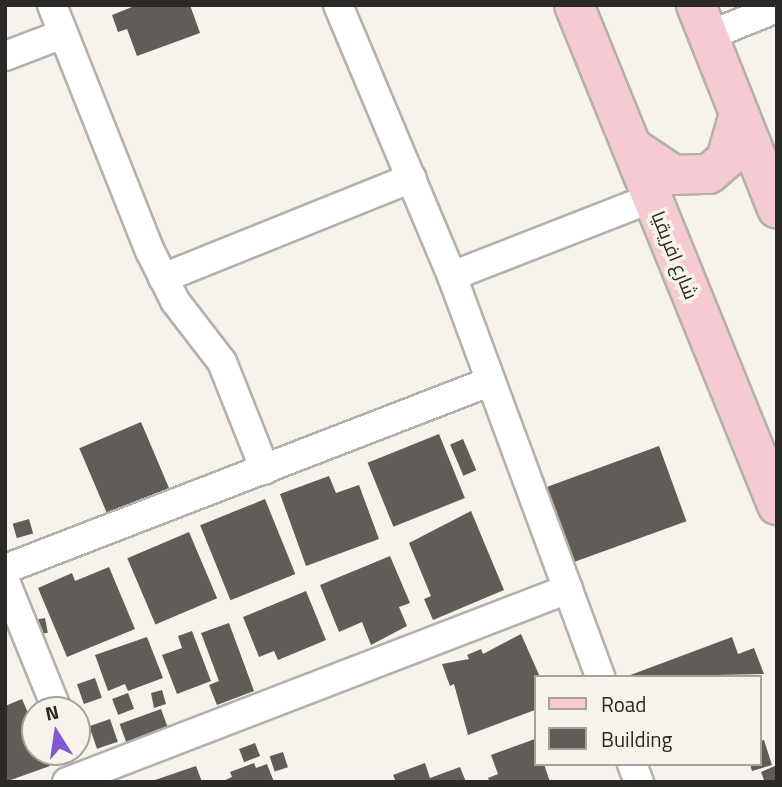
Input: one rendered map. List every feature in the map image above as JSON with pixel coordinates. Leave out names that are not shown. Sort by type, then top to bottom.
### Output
[{"type":"street","points":[[52,5],[163,278],[175,301],[222,362],[265,470]]},
{"type":"street","points":[[338,5],[452,276],[599,675]]},
{"type":"street","name":"شارع افريقيا","points":[[575,5],[777,505]]},
{"type":"street","points":[[777,8],[702,20],[777,209]]},
{"type":"street","points":[[5,56],[63,34]]},
{"type":"street","points":[[632,147],[674,175],[709,174],[726,159],[739,114]]},
{"type":"street","points":[[163,278],[412,178]]},
{"type":"street","points":[[452,276],[652,198]]},
{"type":"street","points":[[5,569],[489,382]]},
{"type":"street","points":[[5,581],[51,696]]},
{"type":"street","points":[[77,773],[568,589]]},
{"type":"building","points":[[137,5],[190,5],[200,33],[137,56],[127,29],[118,32],[112,15]]},
{"type":"building","points":[[141,422],[172,495],[110,521],[79,448]]},
{"type":"building","points":[[439,434],[465,498],[393,527],[368,463]]},
{"type":"building","points":[[463,439],[476,470],[463,476],[450,444]]},
{"type":"building","points":[[659,446],[686,521],[573,563],[545,487]]},
{"type":"building","points":[[329,476],[336,493],[359,485],[379,539],[306,566],[280,494]]},
{"type":"building","points":[[265,499],[295,574],[230,600],[200,525]]},
{"type":"building","points":[[471,511],[504,590],[433,620],[424,599],[431,596],[409,543]]},
{"type":"building","points":[[29,519],[33,533],[17,538],[13,524]]},
{"type":"building","points":[[189,532],[217,598],[155,624],[127,558]]},
{"type":"building","points":[[390,556],[410,603],[399,607],[407,626],[371,645],[362,622],[339,632],[320,585]]},
{"type":"building","points":[[109,567],[135,629],[67,657],[38,588],[72,573],[75,581]]},
{"type":"building","points":[[306,591],[326,640],[278,660],[274,651],[259,657],[243,617]]},
{"type":"building","points":[[45,618],[48,633],[37,635],[34,620]]},
{"type":"building","points":[[229,623],[254,691],[217,705],[209,685],[219,681],[201,633]]},
{"type":"building","points":[[192,631],[211,681],[177,694],[162,655],[182,648],[178,636]]},
{"type":"building","points":[[521,634],[539,675],[534,675],[534,710],[468,735],[454,684],[450,686],[442,664],[469,659],[467,655],[481,649],[483,654]]},
{"type":"building","points":[[147,637],[163,678],[128,691],[125,684],[108,691],[95,655]]},
{"type":"building","points":[[732,637],[738,654],[754,648],[764,674],[718,675],[630,675]]},
{"type":"building","points":[[95,678],[102,698],[91,702],[91,696],[81,696],[77,684]]},
{"type":"building","points":[[162,690],[166,704],[154,708],[151,693]]},
{"type":"building","points":[[128,693],[134,709],[118,715],[112,699]]},
{"type":"building","points":[[21,699],[21,766],[50,766],[5,782],[5,706]]},
{"type":"building","points":[[161,709],[169,731],[128,746],[120,724]]},
{"type":"building","points":[[110,719],[118,742],[97,749],[91,726]]},
{"type":"building","points":[[534,739],[534,766],[545,766],[550,782],[490,782],[488,778],[498,774],[491,755]]},
{"type":"building","points":[[764,740],[772,765],[752,771],[751,766],[761,766],[761,741]]},
{"type":"building","points":[[255,743],[260,756],[244,762],[239,749]]},
{"type":"building","points":[[283,752],[288,767],[275,772],[270,756]]},
{"type":"building","points":[[254,763],[256,768],[267,764],[274,782],[221,782],[232,777],[230,772]]},
{"type":"building","points":[[425,763],[430,778],[460,767],[466,782],[396,782],[393,775]]},
{"type":"building","points":[[777,765],[777,782],[759,782],[764,780],[761,772]]},
{"type":"building","points":[[196,766],[202,782],[152,782],[152,781]]}]
